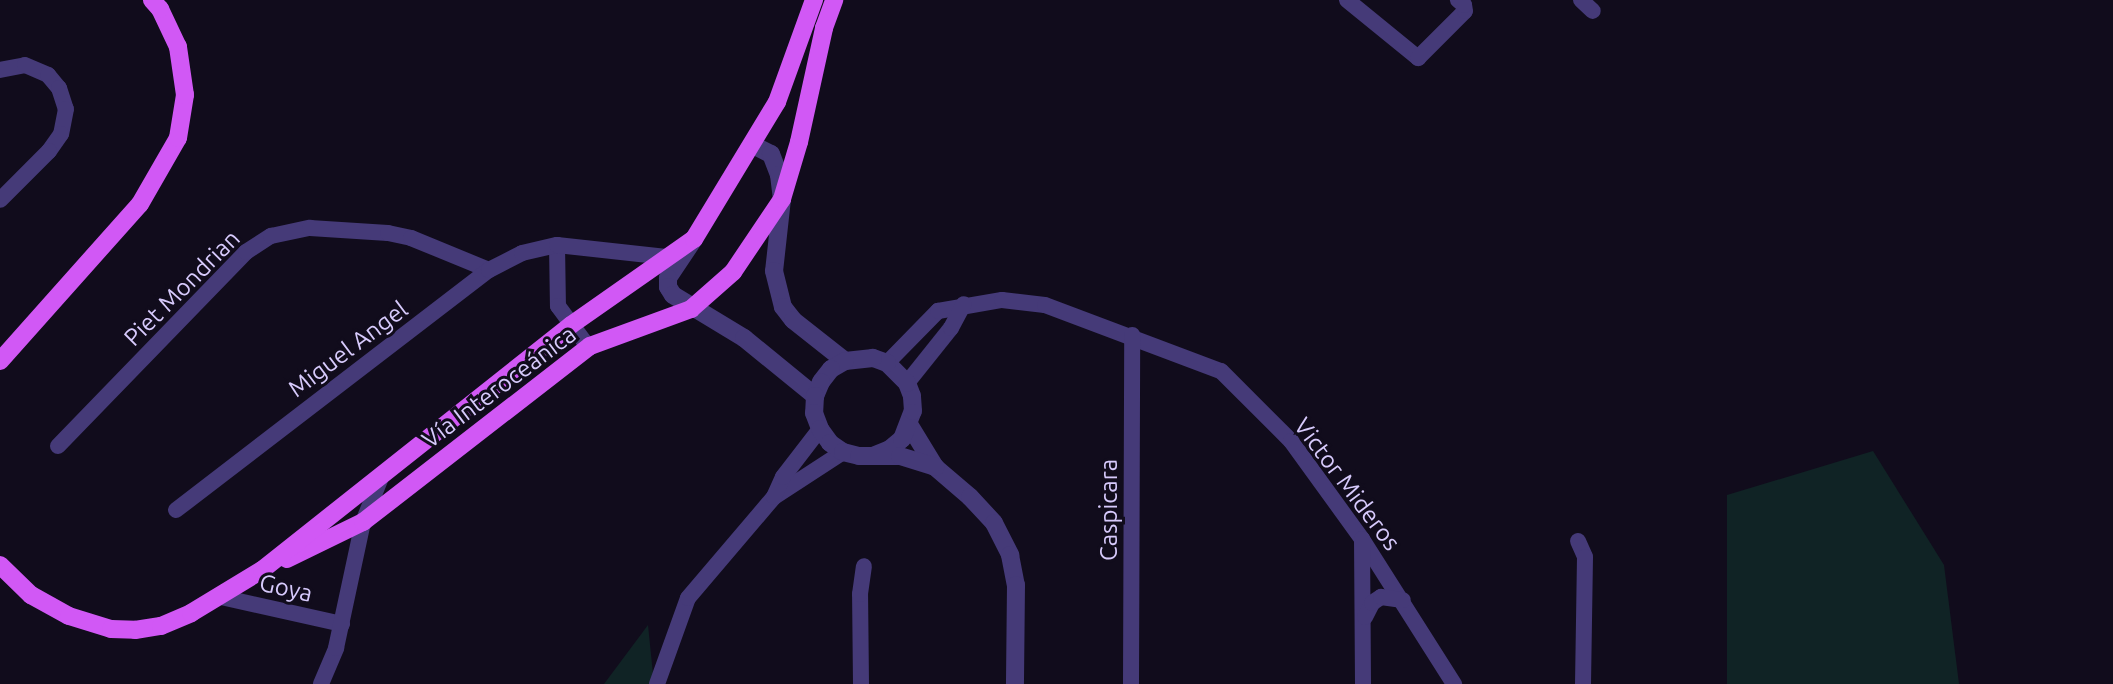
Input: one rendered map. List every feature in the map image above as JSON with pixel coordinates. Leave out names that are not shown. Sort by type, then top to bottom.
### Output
[{"type":"main road","points":[[0,361],[140,204],[178,138],[186,95],[178,47],[160,9],[152,0]]},
{"type":"main road","name":"Vía Interoceánica","points":[[0,565],[12,579],[49,607],[111,629],[135,630],[161,626],[221,597],[262,570],[571,325],[694,239],[778,102],[814,0]]},
{"type":"main road","name":"Vía Interoceánica","points":[[262,570],[363,522],[589,348],[691,309],[733,272],[782,200],[799,142],[824,28],[834,0]]},
{"type":"street","points":[[1347,0],[1418,58],[1465,3]]},
{"type":"street","points":[[0,70],[25,65],[48,75],[59,89],[66,109],[61,134],[49,151],[0,200]]},
{"type":"street","points":[[753,145],[771,154],[779,175],[782,200],[774,271],[778,292],[793,320],[845,361]]},
{"type":"street","name":"Piet Mondrian","points":[[58,446],[246,252],[271,236],[310,228],[388,233],[411,238],[489,270]]},
{"type":"street","points":[[694,239],[668,278],[673,295],[691,309],[744,338],[815,396]]},
{"type":"street","points":[[557,245],[558,306],[589,348]]},
{"type":"street","name":"Miguel Angel","points":[[176,510],[489,270],[522,253],[557,245],[666,257]]},
{"type":"street","name":"Victor Mideros","points":[[887,363],[926,320],[938,311],[964,304],[1002,300],[1045,305],[1132,335],[1221,371],[1291,441],[1403,600],[1454,684]]},
{"type":"street","points":[[907,383],[951,328],[964,304]]},
{"type":"street","name":"Caspicara","points":[[1131,684],[1132,335]]},
{"type":"street","points":[[875,455],[890,449],[910,426],[913,404],[907,383],[887,363],[873,358],[845,361],[826,375],[815,396],[814,413],[820,429],[830,443],[843,452],[859,456],[900,456],[935,467]]},
{"type":"street","points":[[910,426],[935,467],[993,523],[1010,555],[1016,585],[1015,684]]},
{"type":"street","points":[[657,684],[688,598],[774,496],[783,477],[820,429]]},
{"type":"street","points":[[774,496],[843,452]]},
{"type":"street","points":[[321,684],[342,624],[363,522],[382,475]]},
{"type":"street","points":[[1362,539],[1363,684]]},
{"type":"street","points":[[1578,541],[1585,557],[1583,684]]},
{"type":"street","points":[[861,684],[860,594],[864,566]]},
{"type":"street","name":"Goya","points":[[221,597],[342,624]]},
{"type":"street","points":[[1364,617],[1372,603],[1381,597],[1403,600]]},
{"type":"green space","points":[[1873,451],[1944,565],[1959,684],[1727,684],[1727,495]]},
{"type":"green space","points":[[648,625],[654,684],[604,684]]}]
